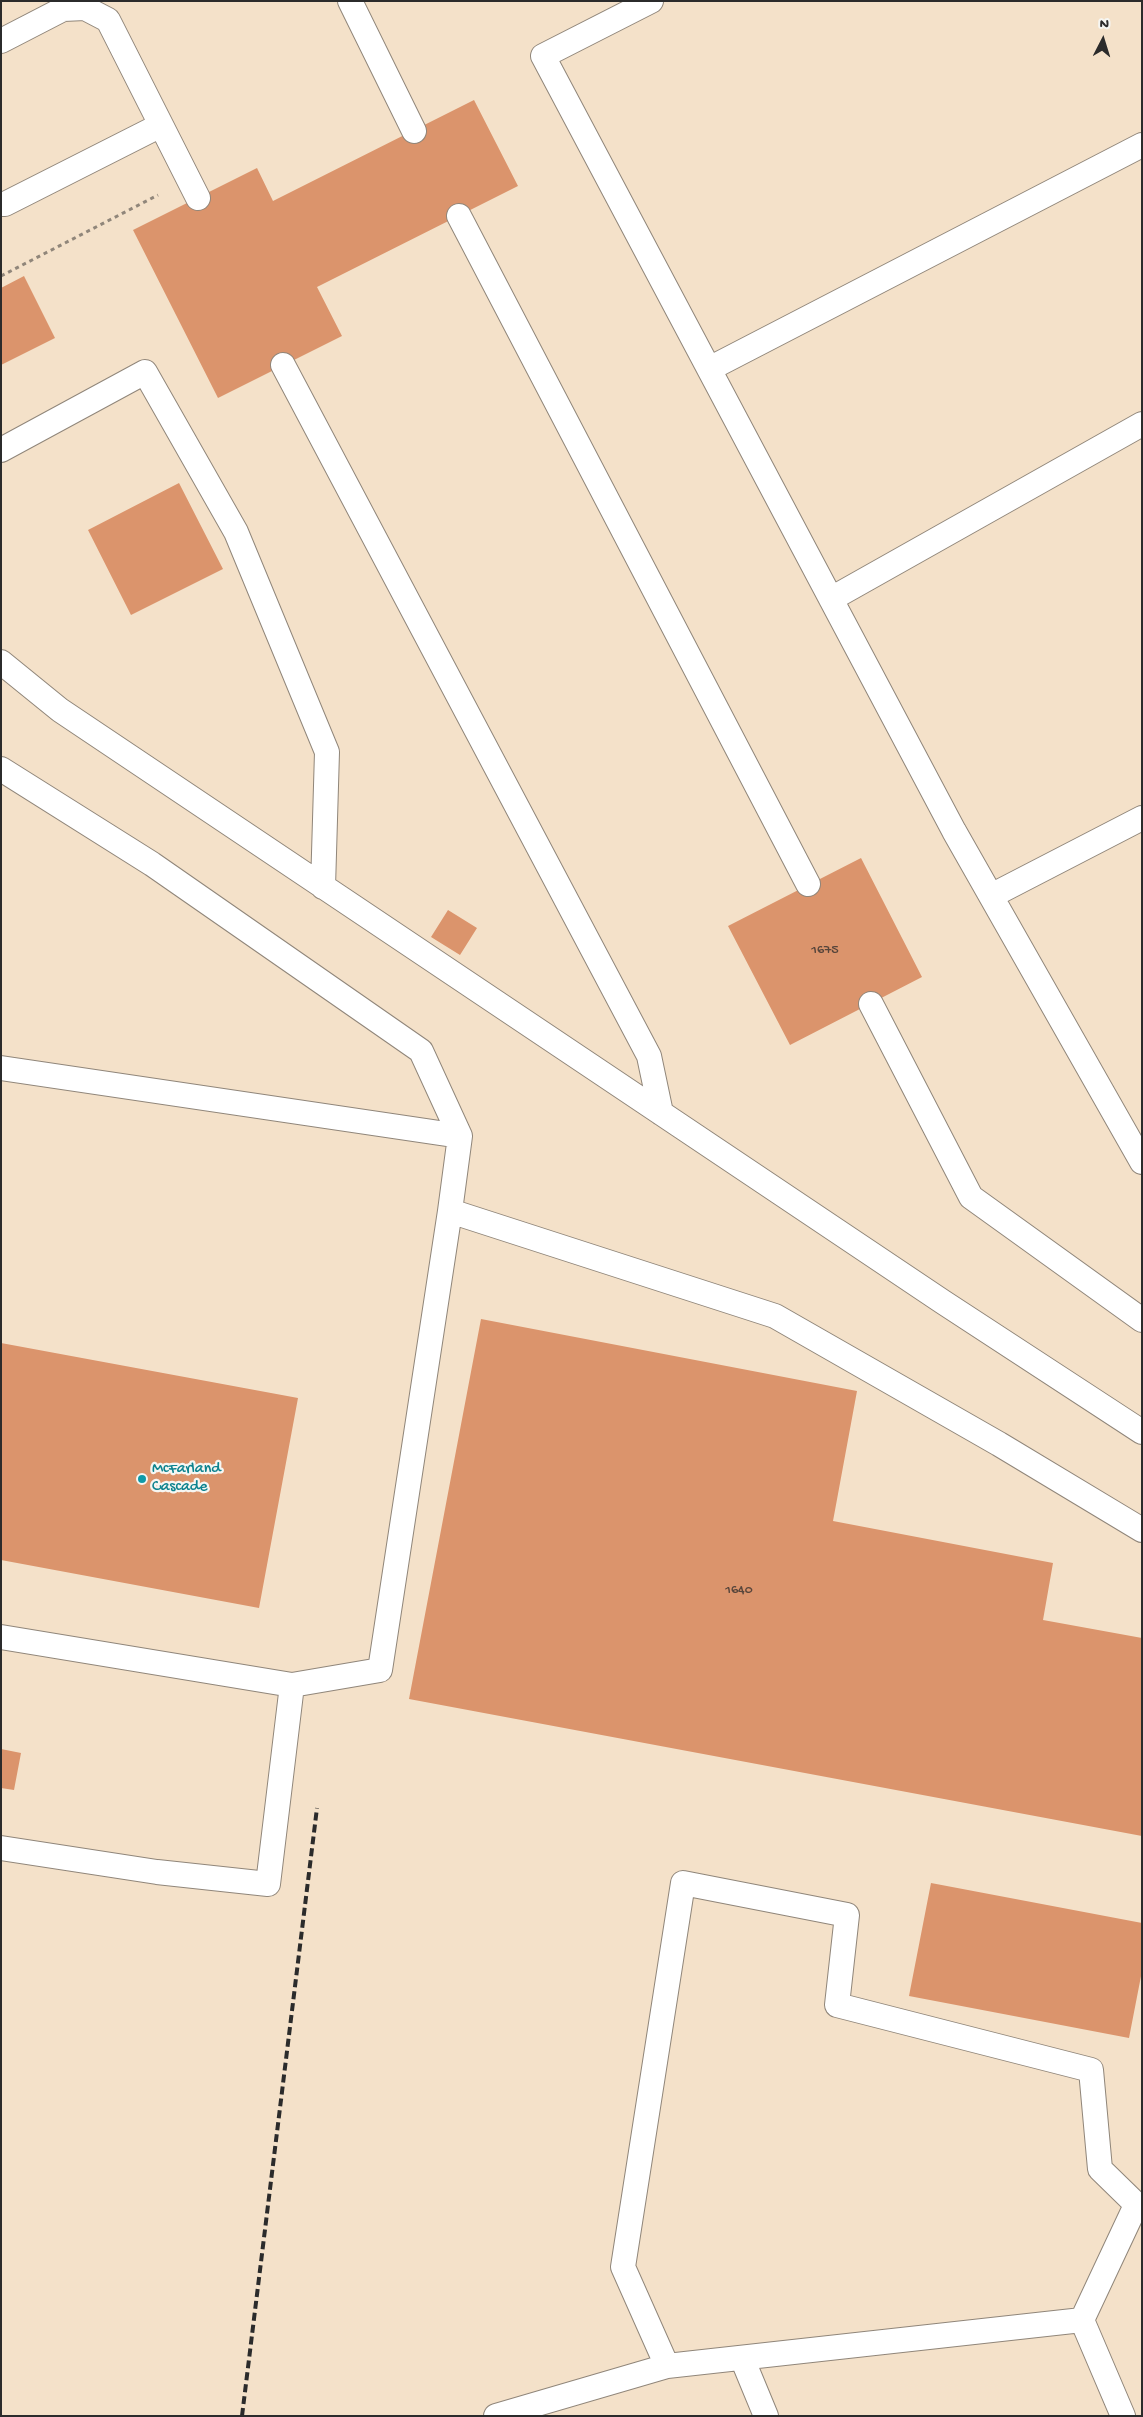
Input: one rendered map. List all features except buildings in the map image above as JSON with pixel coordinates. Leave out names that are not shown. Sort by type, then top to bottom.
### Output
[{"type":"lane","points":[[350,1],[414,131]]},
{"type":"lane","points":[[651,1],[544,56],[709,370],[991,896],[1142,1162]]},
{"type":"lane","points":[[1,41],[63,9],[86,8],[108,20],[193,188]]},
{"type":"lane","points":[[1,204],[5,204],[161,125]]},
{"type":"lane","points":[[709,370],[1142,145]]},
{"type":"lane","points":[[459,216],[808,884]]},
{"type":"lane","points":[[283,365],[649,1056],[661,1113]]},
{"type":"lane","points":[[1,450],[145,372],[236,532],[327,752],[323,887]]},
{"type":"lane","points":[[831,599],[1142,424]]},
{"type":"lane","points":[[1,662],[60,710],[943,1302],[1142,1432]]},
{"type":"lane","points":[[1,769],[152,864],[421,1051],[460,1136],[380,1670],[292,1685],[1,1637]]},
{"type":"lane","points":[[991,896],[1142,818]]},
{"type":"lane","points":[[871,1004],[972,1197],[1142,1320]]},
{"type":"lane","points":[[1,1068],[460,1136]]},
{"type":"lane","points":[[450,1211],[775,1316],[999,1444],[1142,1530]]},
{"type":"lane","points":[[1,1848],[157,1872],[268,1884],[292,1685]]},
{"type":"lane","points":[[667,2366],[623,2267],[683,1883],[847,1915],[837,2005],[1091,2070],[1100,2168],[1139,2207],[1082,2320],[1123,2416]]},
{"type":"lane","points":[[496,2416],[667,2366],[1082,2320]]},
{"type":"lane","points":[[742,2358],[766,2416]]},
{"type":"path","points":[[1,276],[193,188]]},
{"type":"railway","points":[[242,2416],[317,1808]]},
{"type":"place","name":"McFarland Cascade","points":[[142,1479]]}]
